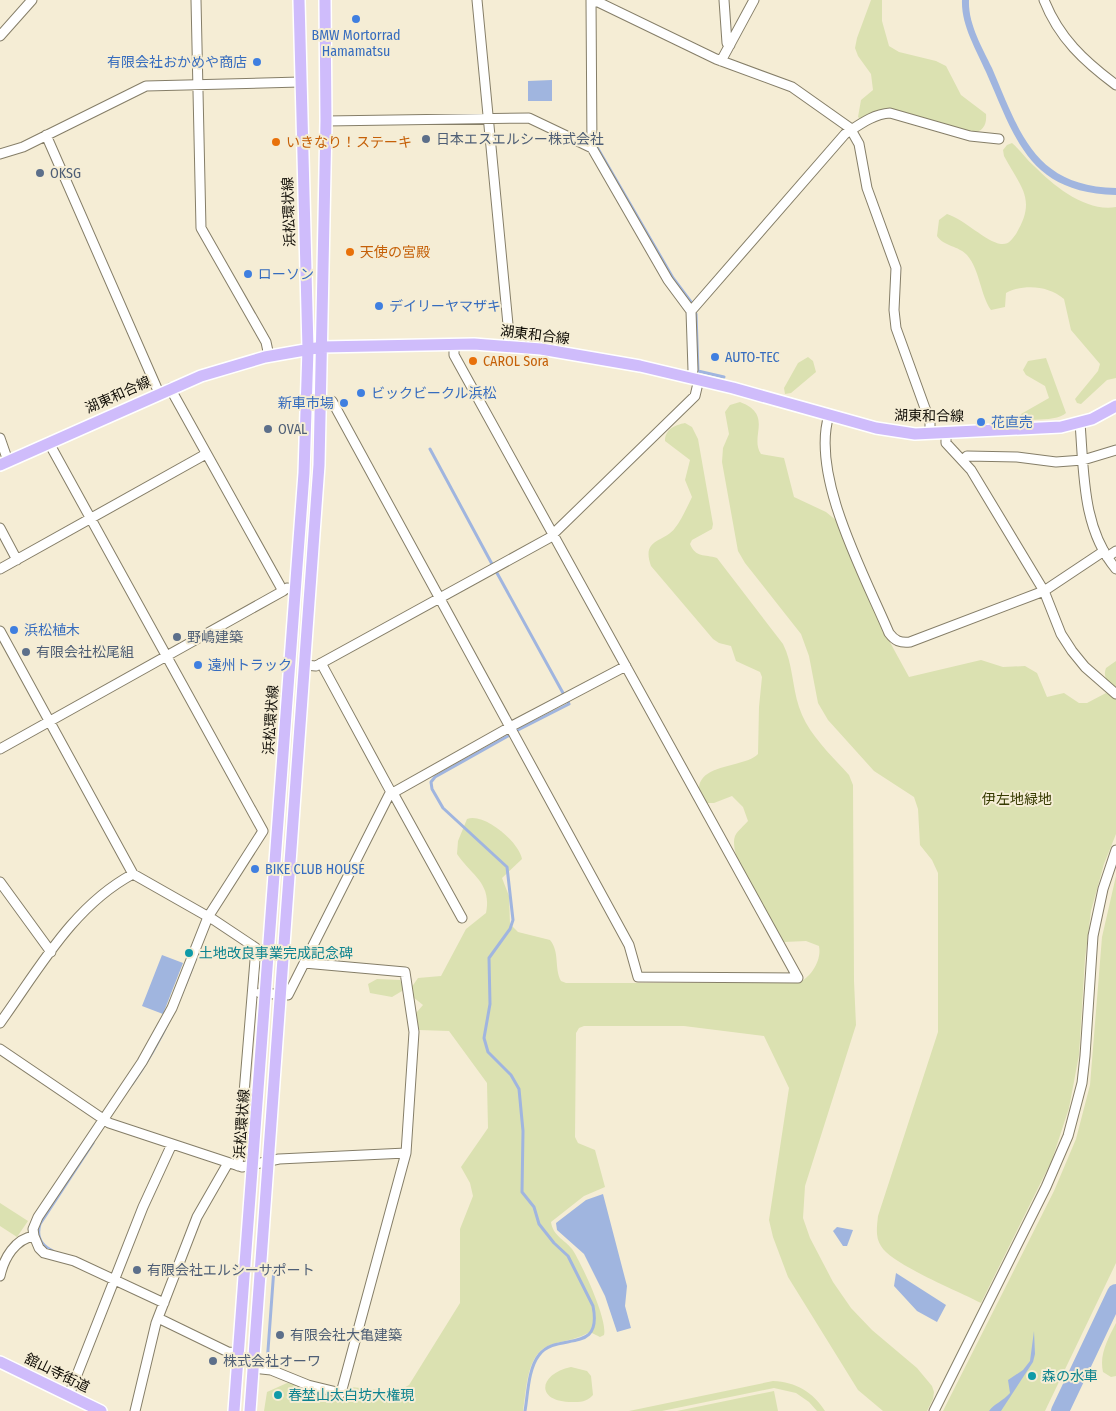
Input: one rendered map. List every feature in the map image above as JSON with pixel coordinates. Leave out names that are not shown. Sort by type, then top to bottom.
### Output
[{"type":"main road","name":"浜松環状線","points":[[234,1411],[254,1164],[304,473],[308,349],[299,0]]},
{"type":"main road","name":"浜松環状線","points":[[250,1411],[319,465],[326,121],[325,0]]},
{"type":"main road","name":"湖東和合線","points":[[4,463],[170,388],[217,370],[269,356],[322,347],[454,344],[508,345],[615,361],[695,379],[889,431],[946,434],[1054,428],[1080,423],[1116,406]]},
{"type":"main road","points":[[244,1294],[258,1295]]},
{"type":"main road","name":"舘山寺街道","points":[[0,1362],[101,1411]]},
{"type":"street","points":[[0,36],[32,0]]},
{"type":"street","points":[[196,0],[201,228],[266,342],[269,356]]},
{"type":"street","points":[[476,0],[508,345]]},
{"type":"street","points":[[724,0],[725,34],[727,43],[730,45]]},
{"type":"street","points":[[721,61],[754,0]]},
{"type":"street","points":[[1044,0],[1054,24],[1070,46],[1116,85]]},
{"type":"street","points":[[304,665],[316,666],[440,599],[553,534],[695,396],[691,311],[668,280],[592,148],[591,1],[598,2],[721,61],[792,87],[844,121],[852,130],[859,144],[870,196],[896,268],[895,319],[930,422],[930,434]]},
{"type":"street","points":[[0,154],[23,147],[146,86],[300,82]]},
{"type":"street","points":[[691,311],[845,134],[878,115],[890,113],[970,136],[999,139]]},
{"type":"street","points":[[326,121],[529,118],[592,148]]},
{"type":"street","points":[[46,135],[159,393]]},
{"type":"street","points":[[321,401],[332,401],[629,945],[638,977],[798,978],[454,354],[454,344]]},
{"type":"street","points":[[170,388],[282,591]]},
{"type":"street","points":[[829,415],[825,426],[826,459],[832,494],[889,633],[894,640],[902,643],[910,642],[1044,591],[1106,554],[1116,551]]},
{"type":"street","points":[[1080,423],[1088,510],[1106,554],[1116,569]]},
{"type":"street","points":[[946,434],[946,443],[963,460],[1044,591],[1061,634],[1072,651],[1085,667],[1116,694]]},
{"type":"street","points":[[0,438],[4,463]]},
{"type":"street","points":[[49,443],[263,831],[208,917],[172,1008],[142,1062],[38,1217],[33,1229],[39,1248],[44,1253],[70,1259],[164,1303]]},
{"type":"street","points":[[963,460],[967,456],[1012,456],[1050,462],[1083,460],[1116,450]]},
{"type":"street","points":[[0,569],[206,454]]},
{"type":"street","points":[[0,528],[18,560]]},
{"type":"street","points":[[0,749],[287,588],[296,589]]},
{"type":"street","points":[[0,631],[133,874],[208,917],[256,948],[238,1166]]},
{"type":"street","points":[[321,663],[462,918]]},
{"type":"street","points":[[252,992],[288,995],[389,795],[510,727],[626,666]]},
{"type":"street","points":[[934,1411],[1046,1187],[1068,1136],[1078,1101],[1085,1056],[1091,960],[1096,920],[1116,850]]},
{"type":"street","points":[[0,1022],[72,923],[94,900],[133,874]]},
{"type":"street","points":[[0,882],[51,952]]},
{"type":"street","points":[[253,1368],[271,1370],[308,1385],[341,1393],[406,1153],[414,1032],[405,972],[304,963]]},
{"type":"street","points":[[0,1049],[103,1119],[238,1166],[280,1159],[406,1153]]},
{"type":"street","points":[[69,1395],[143,1206],[172,1144]]},
{"type":"street","points":[[135,1411],[158,1318],[200,1211],[228,1163]]},
{"type":"street","points":[[0,1276],[2,1263],[18,1242],[25,1237],[34,1236]]},
{"type":"street","points":[[158,1318],[228,1352],[239,1353]]},
{"type":"green space","points":[[871,0],[882,0],[882,21],[889,46],[899,52],[936,61],[946,66],[961,95],[986,114],[985,125],[982,129],[972,133],[897,111],[860,119],[858,117],[861,100],[873,90],[871,74],[858,56],[855,48]]},
{"type":"green space","points":[[1012,143],[1042,174],[1061,190],[1093,206],[1116,207],[1116,378],[1107,380],[1081,404],[1077,403],[1075,399],[1098,371],[1100,364],[1071,330],[1064,299],[1051,291],[1035,287],[1020,288],[1006,293],[1005,307],[991,310],[984,297],[975,268],[967,255],[943,242],[937,236],[939,220],[947,214],[995,242],[1006,244],[1013,238],[1022,222],[1026,202],[1021,186],[1004,156],[1003,150]]},
{"type":"green space","points":[[808,357],[813,361],[816,372],[791,393],[785,394],[784,388],[798,363]]},
{"type":"green space","points":[[1046,358],[1066,413],[1051,419],[1020,419],[1021,414],[1049,398],[1045,386],[1026,375],[1023,370],[1028,361]]},
{"type":"green space","name":"伊左地緑地","points":[[740,402],[750,407],[756,413],[759,426],[757,440],[761,454],[784,458],[794,497],[826,512],[837,521],[886,635],[909,677],[981,660],[1003,667],[1025,666],[1037,673],[1047,697],[1064,693],[1079,703],[1087,703],[1106,693],[1116,699],[1116,834],[1104,864],[1091,911],[1085,959],[1079,1055],[1069,1108],[1052,1160],[981,1303],[898,1261],[887,1253],[878,1239],[878,1216],[938,1032],[938,873],[932,860],[920,845],[918,809],[914,797],[874,771],[828,720],[818,703],[809,656],[801,634],[745,563],[738,551],[722,462],[723,448],[729,434],[725,412],[730,405]]},
{"type":"green space","points":[[685,423],[692,427],[698,439],[713,524],[712,529],[692,540],[690,544],[698,554],[717,558],[783,644],[789,659],[797,699],[803,717],[820,743],[849,775],[853,785],[856,1025],[805,1186],[803,1218],[810,1238],[833,1282],[851,1308],[872,1330],[917,1368],[932,1386],[934,1392],[933,1399],[927,1411],[883,1411],[858,1390],[788,1277],[773,1237],[769,1220],[789,1088],[764,1036],[684,1026],[584,1026],[579,1028],[576,1033],[575,1137],[578,1143],[595,1150],[605,1187],[584,1196],[551,1222],[556,1234],[572,1249],[587,1278],[602,1317],[604,1335],[600,1337],[590,1332],[577,1338],[553,1344],[537,1354],[529,1371],[523,1411],[264,1411],[267,1392],[287,1383],[345,1390],[351,1387],[396,1392],[409,1385],[460,1303],[460,1229],[473,1196],[470,1183],[461,1167],[488,1128],[487,1083],[449,1031],[419,1030],[416,1013],[423,1005],[413,997],[411,988],[418,978],[441,976],[466,929],[486,913],[486,894],[483,887],[457,854],[458,841],[467,819],[474,818],[491,824],[515,845],[522,859],[502,878],[509,896],[510,924],[518,932],[550,940],[555,950],[561,981],[566,983],[798,983],[811,973],[817,963],[819,946],[806,941],[784,942],[779,936],[743,872],[734,846],[735,836],[748,821],[743,807],[732,796],[714,803],[707,803],[699,791],[700,782],[706,775],[723,767],[743,762],[758,754],[762,677],[760,672],[736,661],[731,646],[719,643],[713,639],[651,566],[649,550],[651,546],[675,528],[692,497],[685,480],[690,460],[665,441],[665,437],[671,428]]},
{"type":"green space","points":[[1116,661],[1116,689],[1107,680],[1105,672],[1106,668]]},
{"type":"green space","points":[[1116,876],[1116,1263],[1045,1411],[943,1411],[1054,1191],[1076,1139],[1090,1085],[1102,937]]},
{"type":"green space","points":[[377,979],[400,980],[403,986],[402,991],[392,997],[370,993],[368,984]]},
{"type":"green space","points":[[0,1203],[28,1221],[17,1237],[0,1226]]},
{"type":"green space","points":[[1116,1323],[1116,1376],[1111,1377],[1103,1372],[1102,1359],[1105,1347]]},
{"type":"green space","points":[[571,1367],[587,1371],[591,1376],[593,1395],[581,1402],[560,1401],[552,1398],[547,1393],[545,1387],[552,1375]]},
{"type":"green space","points":[[773,1381],[789,1383],[803,1389],[815,1398],[825,1411],[817,1411],[809,1402],[796,1393],[774,1388],[662,1411],[629,1411]]},
{"type":"green space","points":[[774,1391],[778,1411],[677,1411]]},
{"type":"water","points":[[962,0],[969,0],[969,9],[976,35],[1012,114],[1034,152],[1048,166],[1066,178],[1088,185],[1116,188],[1116,195],[1087,192],[1063,184],[1045,173],[1030,158],[1017,140],[1007,120],[970,37],[964,19]]},
{"type":"water","points":[[552,80],[552,101],[528,101],[528,81]]},
{"type":"water","points":[[162,955],[183,963],[163,1014],[142,1006]]},
{"type":"water","points":[[603,1194],[627,1286],[625,1306],[631,1328],[617,1332],[605,1296],[584,1254],[557,1230],[556,1223],[586,1200]]},
{"type":"water","points":[[837,1227],[853,1230],[847,1246],[843,1246],[833,1231]]},
{"type":"water","points":[[896,1273],[946,1305],[937,1322],[917,1311],[894,1286]]},
{"type":"water","points":[[1034,1331],[1035,1354],[1033,1362],[1001,1411],[989,1411],[1010,1393],[1008,1380],[1023,1370],[1030,1361]]},
{"type":"waterway","points":[[597,147],[673,278],[691,302]]},
{"type":"waterway","points":[[696,314],[698,371],[724,377]]},
{"type":"waterway","points":[[430,449],[492,564]]},
{"type":"waterway","points":[[497,573],[563,693]]},
{"type":"waterway","points":[[518,730],[569,704],[568,702]]},
{"type":"waterway","points":[[508,736],[435,777],[431,782],[432,789],[443,808],[507,867],[513,920],[510,929],[489,958],[490,1004],[484,1038],[488,1052],[511,1075],[519,1089],[523,1131],[522,1192],[534,1207],[539,1224],[554,1243],[568,1256],[593,1306],[594,1321],[591,1331],[585,1337],[547,1348],[535,1361],[525,1411]]},
{"type":"waterway","points":[[132,1084],[166,1028],[192,968]]},
{"type":"waterway","points":[[53,1251],[39,1237],[40,1224],[93,1143]]},
{"type":"waterway","points":[[267,1364],[274,1268]]},
{"type":"waterway","points":[[1060,1411],[1116,1293]]},
{"type":"place","name":"BMW Mortorrad Hamamatsu","points":[[356,19]]},
{"type":"place","name":"有限会社おかめや商店","points":[[257,62]]},
{"type":"place","name":"日本エスエルシー株式会社","points":[[426,139]]},
{"type":"place","name":"いきなり！ステーキ","points":[[276,142]]},
{"type":"place","name":"OKSG","points":[[40,173]]},
{"type":"place","name":"天使の宮殿","points":[[350,252]]},
{"type":"place","name":"ローソン","points":[[248,274]]},
{"type":"place","name":"デイリーヤマザキ","points":[[379,306]]},
{"type":"place","name":"AUTO-TEC","points":[[715,357]]},
{"type":"place","name":"CAROL Sora","points":[[473,361]]},
{"type":"place","name":"ビックビークル浜松","points":[[361,393]]},
{"type":"place","name":"新車市場","points":[[344,403]]},
{"type":"place","name":"花直売","points":[[981,422]]},
{"type":"place","name":"OVAL","points":[[268,429]]},
{"type":"place","name":"浜松植木","points":[[14,630]]},
{"type":"place","name":"野嶋建築","points":[[177,637]]},
{"type":"place","name":"有限会社松尾組","points":[[26,652]]},
{"type":"place","name":"遠州トラック","points":[[198,665]]},
{"type":"place","name":"BIKE CLUB HOUSE","points":[[255,869]]},
{"type":"place","name":"土地改良事業完成記念碑","points":[[189,953]]},
{"type":"place","name":"有限会社エルシーサポート","points":[[137,1270]]},
{"type":"place","name":"有限会社大亀建築","points":[[280,1335]]},
{"type":"place","name":"株式会社オーワ","points":[[213,1361]]},
{"type":"place","name":"森の水車","points":[[1032,1376]]},
{"type":"place","name":"春埜山太白坊大権現","points":[[278,1395]]}]
